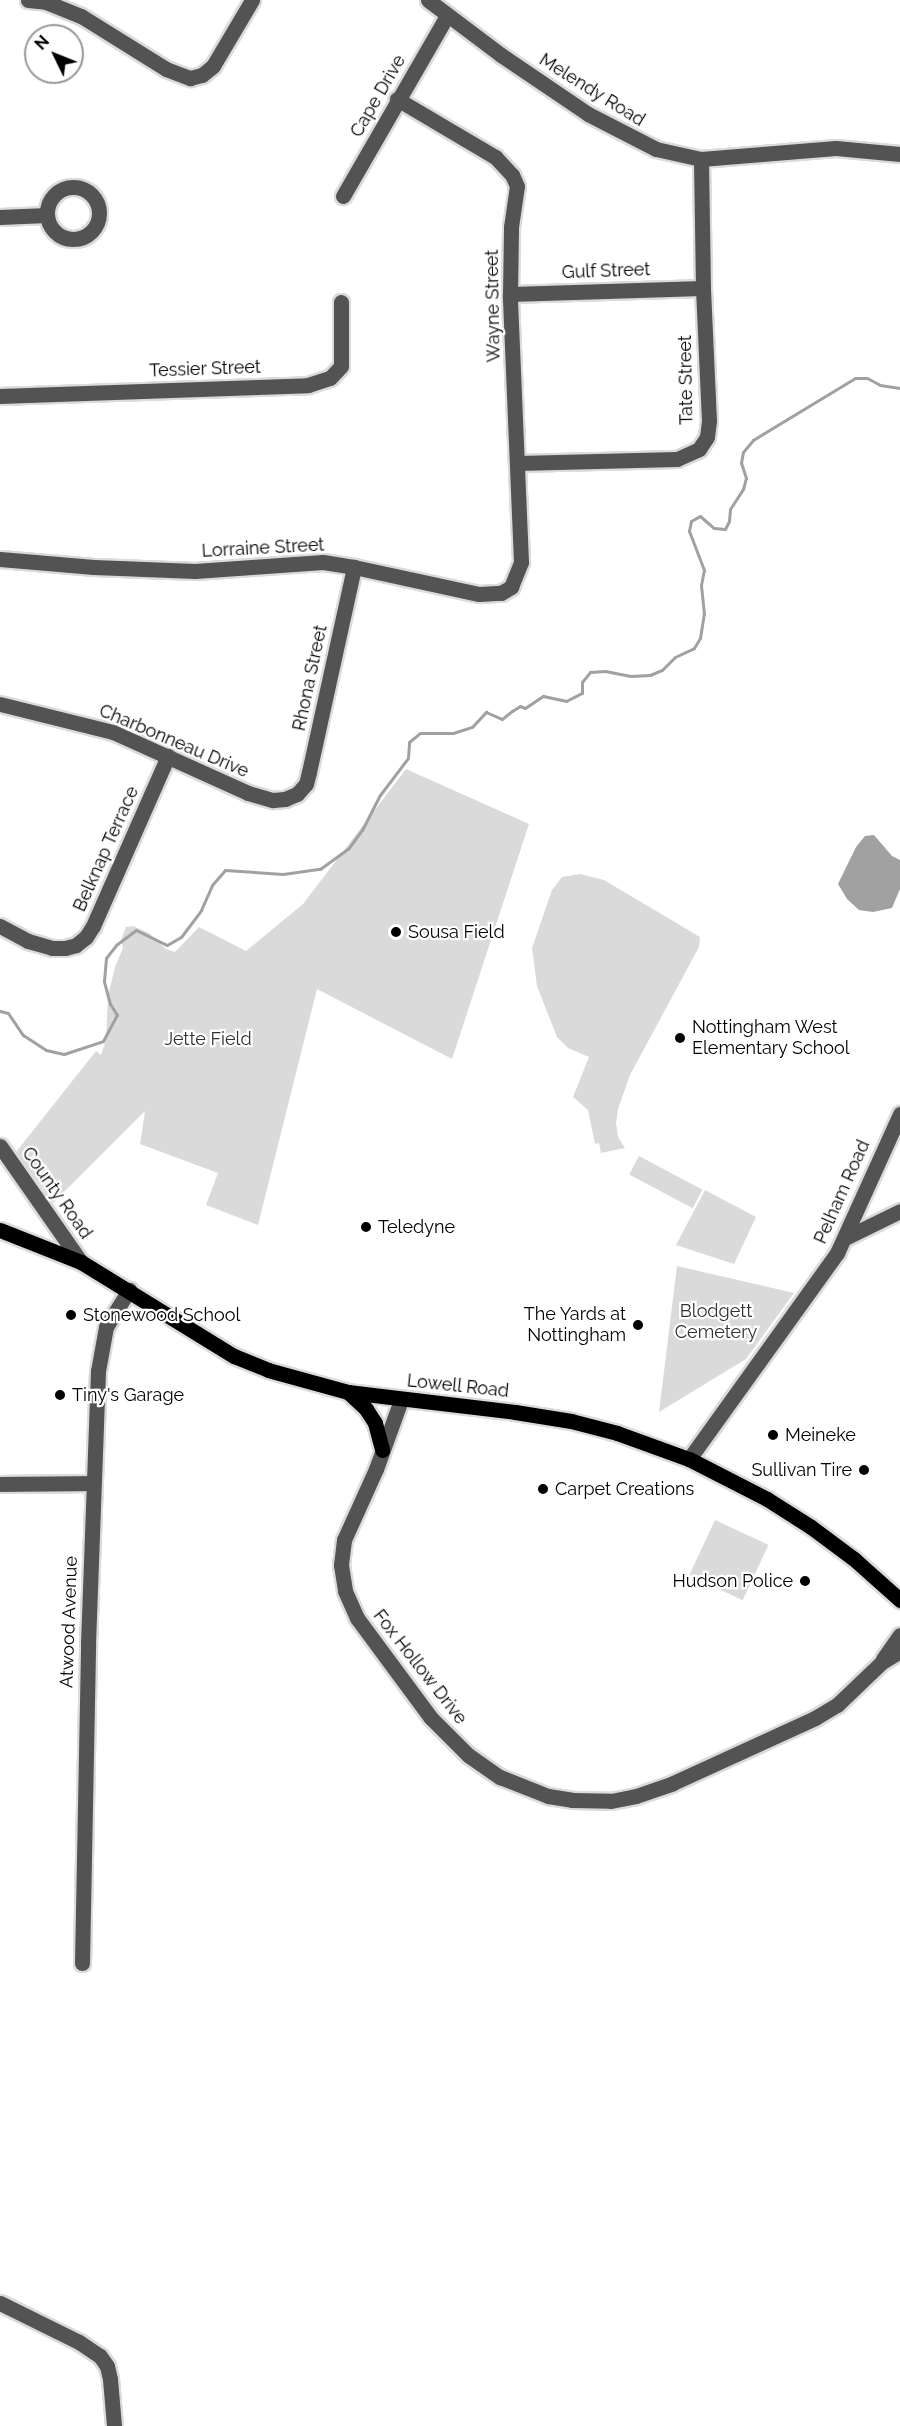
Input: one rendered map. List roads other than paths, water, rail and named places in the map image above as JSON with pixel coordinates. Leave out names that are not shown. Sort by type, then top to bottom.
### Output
[{"type":"main road","name":"Lowell Road","points":[[0,1230],[81,1263],[129,1290],[234,1356],[309,1384],[401,1400],[515,1412],[571,1421],[617,1433],[689,1459],[750,1489],[802,1521],[854,1559],[900,1600]]},
{"type":"main road","points":[[348,1392],[366,1409],[375,1423],[382,1450]]},
{"type":"street","points":[[28,0],[46,1],[81,16],[166,69],[190,78],[202,75],[213,66],[252,0]]},
{"type":"street","name":"Melendy Road","points":[[428,0],[501,55],[610,128],[656,149],[701,159],[836,148],[900,154]]},
{"type":"street","name":"Cape Drive","points":[[343,196],[447,16]]},
{"type":"street","name":"Wayne Street","points":[[397,99],[495,157],[512,174],[517,186],[511,226],[510,294],[521,562],[517,576]]},
{"type":"street","name":"Tate Street","points":[[518,463],[677,459],[699,449],[707,437],[709,421],[703,288],[701,159]]},
{"type":"street","points":[[0,217],[47,215]]},
{"type":"street","name":"Gulf Street","points":[[510,294],[703,288]]},
{"type":"street","name":"Tessier Street","points":[[0,396],[308,385],[330,378],[341,366],[341,302]]},
{"type":"street","name":"Lorraine Street","points":[[0,559],[195,571],[323,562],[490,595],[511,587],[517,576]]},
{"type":"street","name":"Rhona Street","points":[[297,794],[306,784],[354,567]]},
{"type":"street","name":"Charbonneau Drive","points":[[0,704],[113,732],[259,797],[273,801],[297,794]]},
{"type":"street","name":"Belknap Terrace","points":[[0,926],[27,941],[52,948],[70,947],[86,937],[93,926],[168,756]]},
{"type":"street","name":"Pelham Road","points":[[689,1459],[820,1279],[845,1238],[875,1165],[900,1114]]},
{"type":"street","name":"County Road","points":[[0,1146],[81,1263]]},
{"type":"street","points":[[845,1238],[900,1210]]},
{"type":"street","name":"Atwood Avenue","points":[[82,1963],[93,1483],[102,1344],[112,1315],[129,1290]]},
{"type":"street","name":"Fox Hollow Drive","points":[[401,1400],[341,1552],[342,1578],[349,1603],[378,1646],[443,1731],[489,1770],[524,1788],[548,1796],[585,1801],[624,1799],[661,1788],[815,1718],[837,1705],[882,1662],[900,1651]]},
{"type":"street","points":[[0,1484],[93,1483]]},
{"type":"street","name":"Fox Hollow Drive","points":[[882,1662],[900,1635]]},
{"type":"street","points":[[0,2303],[79,2342],[100,2356],[107,2366],[110,2379],[114,2426]]},
{"type":"waterway","points":[[0,1011],[8,1013],[23,1035],[46,1050],[64,1054],[103,1041],[117,1015],[110,1004],[104,981],[106,958],[116,945],[136,930],[167,945],[181,937],[201,910],[212,885],[225,870],[283,874],[320,869],[348,849],[362,830],[380,795],[408,758],[409,742],[420,733],[453,733],[472,727],[486,712],[502,719],[520,706],[525,708],[543,696],[566,701],[582,693],[582,682],[590,672],[605,671],[631,676],[650,675],[662,670],[675,657],[694,648],[700,638],[704,614],[701,585],[704,570],[689,531],[691,521],[700,516],[714,528],[725,529],[729,521],[730,509],[743,489],[746,478],[741,463],[743,452],[753,440],[855,378],[867,378],[880,385],[900,388]]},
{"type":"place","name":"Sousa Field","points":[[396,932]]},
{"type":"place","name":"Nottingham West Elementary School","points":[[680,1038]]},
{"type":"place","name":"Teledyne","points":[[366,1227]]},
{"type":"place","name":"Stonewood School","points":[[71,1315]]},
{"type":"place","name":"The Yards at Nottingham","points":[[638,1325]]},
{"type":"place","name":"Tiny's Garage","points":[[60,1395]]},
{"type":"place","name":"Meineke","points":[[773,1435]]},
{"type":"place","name":"Sullivan Tire","points":[[864,1470]]},
{"type":"place","name":"Carpet Creations","points":[[543,1489]]},
{"type":"place","name":"Hudson Police","points":[[805,1581]]},
{"type":"park label","name":"Jette Field","points":[[208,1039]]},
{"type":"park label","name":"Blodgett Cemetery","points":[[716,1322]]}]
